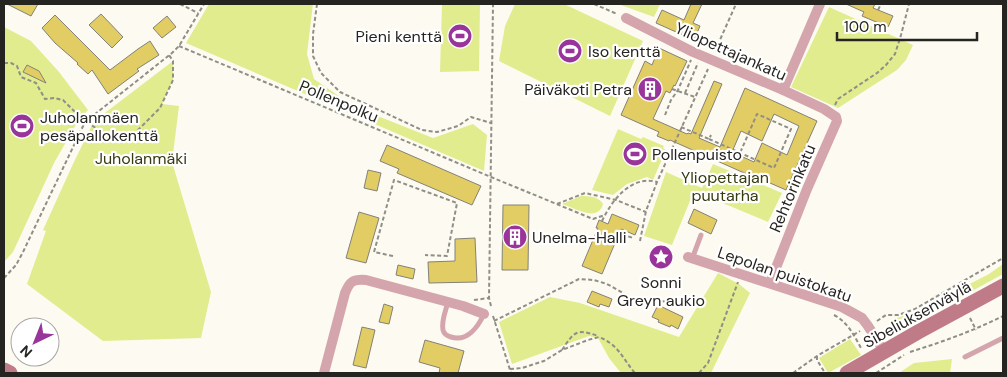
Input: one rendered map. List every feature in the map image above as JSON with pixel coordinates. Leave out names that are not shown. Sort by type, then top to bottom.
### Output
[{"type":"main road","name":"Sibeliuksenväylä","points":[[847,373],[873,367],[884,352],[1003,286]]},
{"type":"main road","points":[[4,370],[10,373]]},
{"type":"street","points":[[783,90],[820,4]]},
{"type":"street","name":"Yliopettajankatu","points":[[626,18],[702,56],[783,90],[827,112]]},
{"type":"street","name":"Rehtorinkatu","points":[[770,283],[807,189],[837,121],[836,117],[827,112]]},
{"type":"street","name":"Lepolan puistokatu","points":[[690,258],[842,307],[862,318],[884,352]]},
{"type":"street","points":[[324,373],[345,292],[354,281],[366,280],[463,306],[484,314]]},
{"type":"lane","points":[[690,258],[701,235]]},
{"type":"lane","points":[[448,302],[443,320],[443,330],[448,336],[459,339],[470,334],[484,314]]},
{"type":"lane","points":[[964,357],[1003,338]]},
{"type":"path","points":[[180,4],[198,14]]},
{"type":"path","points":[[4,278],[16,265],[23,252],[85,122],[179,46],[204,4]]},
{"type":"path","points":[[317,4],[313,34],[313,56],[321,73],[340,92],[422,130],[437,132],[458,126],[471,117],[491,123]]},
{"type":"path","points":[[493,4],[489,298],[494,321],[511,373]]},
{"type":"path","points":[[594,4],[626,18]]},
{"type":"path","points":[[666,115],[671,100],[736,4]]},
{"type":"path","points":[[878,10],[881,4]]},
{"type":"path","points":[[827,112],[838,99],[886,66],[895,54],[902,35],[909,4]]},
{"type":"path","points":[[863,23],[866,18]]},
{"type":"path","name":"Pollenpolku","points":[[179,46],[593,219],[605,215]]},
{"type":"path","points":[[4,63],[12,63],[17,66],[21,77],[36,83],[45,99],[63,100],[85,122],[108,137],[126,139],[160,108],[173,80],[173,61],[169,55]]},
{"type":"path","points":[[685,93],[702,56]]},
{"type":"path","points":[[640,241],[646,212],[657,182],[709,67],[702,56]]},
{"type":"path","points":[[672,88],[695,97]]},
{"type":"path","points":[[681,127],[774,168],[791,129],[757,114],[740,153]]},
{"type":"path","points":[[709,139],[711,135]]},
{"type":"path","points":[[392,256],[374,252],[394,180],[457,203],[447,256],[425,255]]},
{"type":"path","points":[[602,221],[624,190],[635,184],[647,181],[657,182]]},
{"type":"path","points":[[557,204],[585,193],[616,200],[646,212]]},
{"type":"path","points":[[624,235],[633,238]]},
{"type":"path","points":[[793,373],[853,334],[886,316],[898,315],[915,309],[1003,258]]},
{"type":"path","points":[[494,321],[579,279],[594,280],[607,284],[639,302],[675,302]]},
{"type":"path","points":[[699,373],[708,363],[738,284],[743,286]]},
{"type":"path","points":[[827,313],[840,319],[850,328],[873,367],[908,352],[976,330],[1003,316]]},
{"type":"path","points":[[969,316],[976,330]]},
{"type":"path","points":[[562,350],[573,334],[578,332],[589,333],[616,346],[635,373]]},
{"type":"path","points":[[510,369],[522,368],[544,361],[562,350],[599,337]]},
{"type":"path","points":[[817,356],[817,360],[825,373]]},
{"type":"green space","points":[[209,4],[313,4],[307,54],[314,79],[355,107],[433,138],[473,124],[487,135],[484,171],[186,43]]},
{"type":"green space","name":"Pieni kenttä","points":[[442,4],[480,4],[479,71],[440,72]]},
{"type":"green space","name":"Iso kenttä","points":[[515,4],[564,4],[643,41],[610,116],[499,61],[505,26]]},
{"type":"green space","points":[[618,4],[660,4],[654,17]]},
{"type":"green space","points":[[829,7],[913,45],[906,60],[897,70],[838,108],[791,87]]},
{"type":"green space","name":"Juholanmäki","points":[[4,27],[31,41],[59,72],[88,110],[78,121],[54,163],[13,252],[4,262]]},
{"type":"green space","points":[[173,61],[173,80],[162,104],[179,106],[172,162],[211,292],[201,338],[103,341],[27,284],[46,231],[43,230],[93,123]]},
{"type":"green space","name":"Pollenpuisto","points":[[618,129],[664,146],[663,148],[666,150],[653,180],[647,177],[627,184],[613,195],[592,190]]},
{"type":"green space","name":"Yliopettajan puutarha","points":[[713,164],[782,193],[768,222],[694,191],[672,245],[644,236],[666,172],[702,188]]},
{"type":"green space","points":[[581,196],[591,196],[599,199],[603,204],[600,210],[596,213],[586,213],[562,204]]},
{"type":"green space","points":[[1003,264],[1003,274],[898,332],[890,329],[894,319],[915,312],[989,274]]},
{"type":"green space","points":[[718,273],[739,284],[750,293],[711,373],[621,373],[609,358],[598,338],[589,336],[512,364],[499,322],[550,297],[580,303],[679,337]]},
{"type":"green space","points":[[850,339],[861,355],[828,373],[819,358]]},
{"type":"green space","points":[[952,359],[950,373],[899,373],[914,363]]},
{"type":"building","points":[[7,4],[38,4],[31,16]]},
{"type":"building","points":[[691,4],[702,4],[693,23],[700,26],[694,40],[656,23],[662,10],[684,20]]},
{"type":"building","points":[[846,4],[875,4],[873,8],[893,16],[888,27],[862,16],[864,12]]},
{"type":"building","points":[[101,14],[123,37],[112,48],[89,25]]},
{"type":"building","points":[[55,15],[110,70],[150,41],[159,55],[137,69],[139,71],[108,94],[92,70],[88,74],[42,28]]},
{"type":"building","points":[[167,16],[176,27],[162,38],[153,28]]},
{"type":"building","points":[[659,48],[687,61],[675,86],[670,93],[666,91],[653,119],[687,134],[691,134],[714,81],[722,84],[699,138],[720,147],[745,88],[817,121],[786,190],[657,136],[659,132],[621,115],[645,61],[652,65]],"holes":[[[774,114],[799,126],[787,155],[762,143],[754,162],[732,152],[741,131],[762,141]]]},
{"type":"building","points":[[27,65],[39,71],[46,83],[23,72]]},
{"type":"building","points":[[387,145],[481,186],[472,205],[397,173],[399,169],[380,161]]},
{"type":"building","points":[[368,170],[381,173],[377,191],[364,188]]},
{"type":"building","name":"Unelma-Halli","points":[[503,205],[529,205],[528,270],[502,270]]},
{"type":"building","points":[[694,209],[717,220],[711,234],[688,223]]},
{"type":"building","points":[[359,212],[379,218],[366,263],[346,258]]},
{"type":"building","points":[[612,214],[639,225],[635,235],[621,229],[602,274],[582,266],[598,228],[596,228],[599,220],[608,224]]},
{"type":"building","points":[[475,238],[477,282],[429,283],[428,262],[455,261],[455,239]]},
{"type":"building","points":[[398,265],[415,269],[413,279],[396,275]]},
{"type":"building","points":[[592,291],[612,299],[609,307],[600,304],[599,307],[587,302]]},
{"type":"building","points":[[384,304],[393,307],[389,324],[379,322]]},
{"type":"building","points":[[658,305],[683,317],[678,329],[658,322],[659,320],[652,317]]},
{"type":"building","points":[[362,327],[375,330],[366,368],[353,365]]},
{"type":"building","points":[[425,340],[464,351],[458,373],[439,373],[440,368],[419,362]]},
{"type":"place","name":"Pieni kenttä","points":[[460,36]]},
{"type":"place","name":"Iso kenttä","points":[[570,51]]},
{"type":"place","name":"Päiväkoti Petra","points":[[650,89]]},
{"type":"place","name":"Juholanmäen pesäpallokenttä","points":[[22,126]]},
{"type":"place","name":"Pollenpuisto","points":[[635,154]]},
{"type":"place","name":"Unelma-Halli","points":[[515,237]]},
{"type":"place","name":"Sonni Greyn aukio","points":[[661,257]]}]
